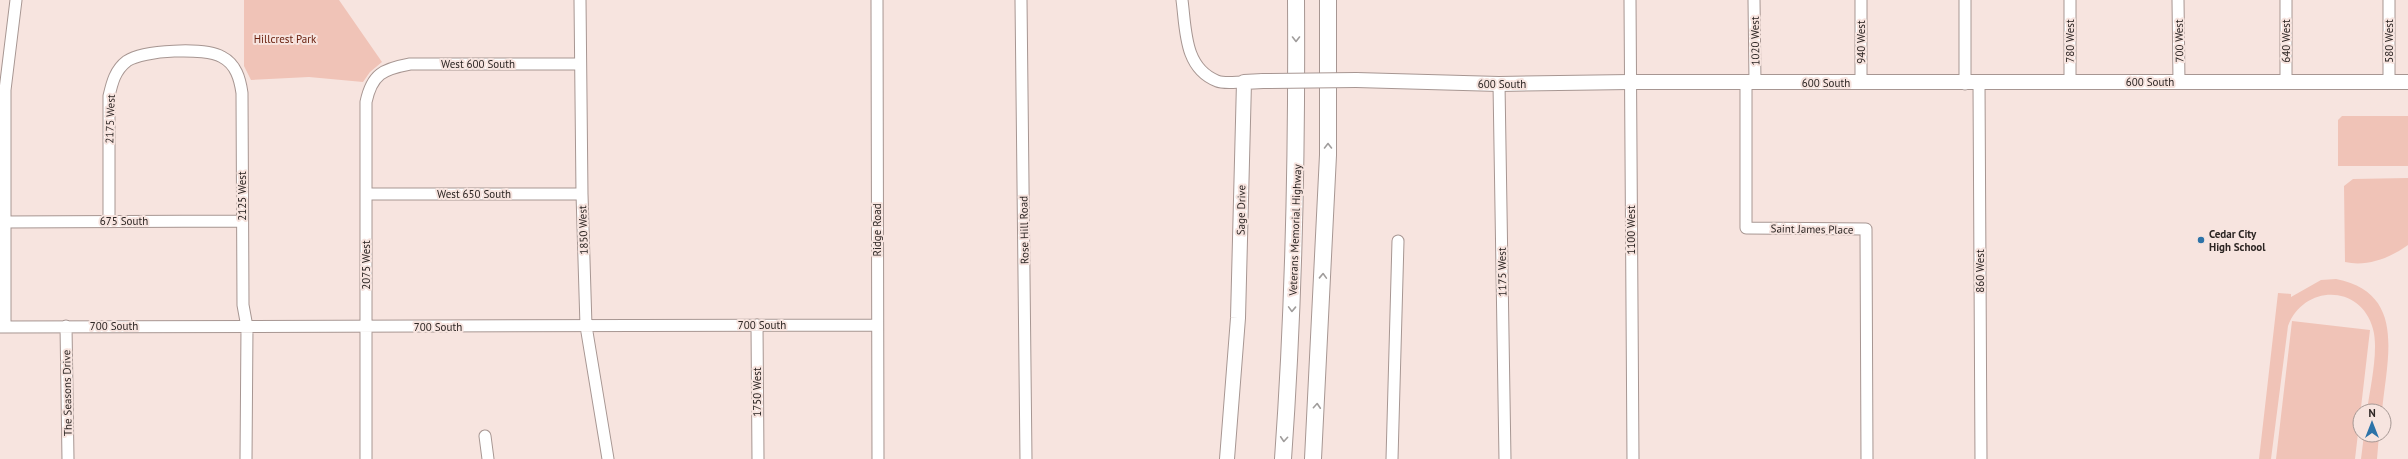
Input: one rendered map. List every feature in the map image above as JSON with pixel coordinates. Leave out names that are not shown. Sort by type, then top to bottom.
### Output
[{"type":"highway","name":"Veterans Memorial Highway","points":[[1283,459],[1290,355],[1297,164],[1296,0]]},
{"type":"highway","points":[[1313,459],[1328,155],[1328,0]]},
{"type":"main road","name":"600 South","points":[[1244,82],[1356,80],[1500,84],[1630,82],[1965,84],[2408,82]]},
{"type":"main road","name":"Sage Drive","points":[[1227,459],[1238,318],[1244,82]]},
{"type":"street","points":[[3,327],[5,90],[16,0]]},
{"type":"street","name":"1850 West","points":[[580,0],[582,194],[586,326],[608,459]]},
{"type":"street","name":"Ridge Road","points":[[877,0],[878,459]]},
{"type":"street","name":"Rose Hill Road","points":[[1021,0],[1026,459]]},
{"type":"street","points":[[1182,0],[1190,57],[1202,72],[1218,81],[1244,82]]},
{"type":"street","name":"1100 West","points":[[1630,0],[1633,459]]},
{"type":"street","name":"1020 West","points":[[1751,82],[1754,0]]},
{"type":"street","name":"940 West","points":[[1861,0],[1861,83]]},
{"type":"street","points":[[1965,0],[1965,84]]},
{"type":"street","name":"780 West","points":[[2070,0],[2070,83]]},
{"type":"street","name":"700 West","points":[[2178,0],[2179,82]]},
{"type":"street","name":"640 West","points":[[2286,0],[2286,82]]},
{"type":"street","name":"580 West","points":[[2389,0],[2389,82]]},
{"type":"street","name":"2175 West","points":[[109,221],[109,96],[114,77],[126,62],[145,54],[204,52],[222,56],[233,66]]},
{"type":"street","name":"West 600 South","points":[[378,75],[391,67],[410,64],[580,64]]},
{"type":"street","name":"2125 West","points":[[233,66],[240,78],[242,92],[243,305],[247,327]]},
{"type":"street","name":"2075 West","points":[[366,459],[366,102],[369,89],[378,75]]},
{"type":"street","name":"Saint James Place","points":[[1751,82],[1746,228],[1866,229],[1867,459]]},
{"type":"street","name":"860 West","points":[[1979,83],[1982,459]]},
{"type":"street","name":"1175 West","points":[[1500,84],[1504,459]]},
{"type":"street","name":"West 650 South","points":[[366,194],[582,194]]},
{"type":"street","name":"675 South","points":[[5,222],[242,221]]},
{"type":"street","points":[[1392,459],[1398,241]]},
{"type":"street","name":"1750 West","points":[[757,325],[758,459]]},
{"type":"street","name":"700 South","points":[[3,327],[877,325]]},
{"type":"street","name":"The Seasons Drive","points":[[66,326],[68,459]]},
{"type":"street","points":[[246,459],[247,327]]},
{"type":"street","points":[[485,436],[488,459]]},
{"type":"green space","name":"Hillcrest Park","points":[[244,0],[339,0],[382,62],[370,72],[363,82],[309,77],[251,80],[244,66]]},
{"type":"green space","points":[[2342,116],[2408,116],[2408,166],[2338,166],[2338,120]]},
{"type":"green space","points":[[2408,178],[2408,245],[2394,254],[2378,260],[2362,263],[2345,262],[2344,186],[2353,179]]},
{"type":"green space","points":[[2336,279],[2359,287],[2374,298],[2383,313],[2388,330],[2388,350],[2383,403],[2368,403],[2375,359],[2375,338],[2367,314],[2357,304],[2345,297],[2332,295],[2319,297],[2306,302],[2296,312],[2288,326],[2271,459],[2259,459],[2278,293],[2291,294],[2291,297],[2321,280]]},
{"type":"green space","points":[[2292,321],[2370,330],[2362,403],[2352,403],[2352,443],[2357,443],[2355,459],[2276,459]]},
{"type":"green space","points":[[2363,443],[2378,443],[2377,459],[2361,459]]},
{"type":"place","name":"Cedar City High School","points":[[2201,240]]}]
